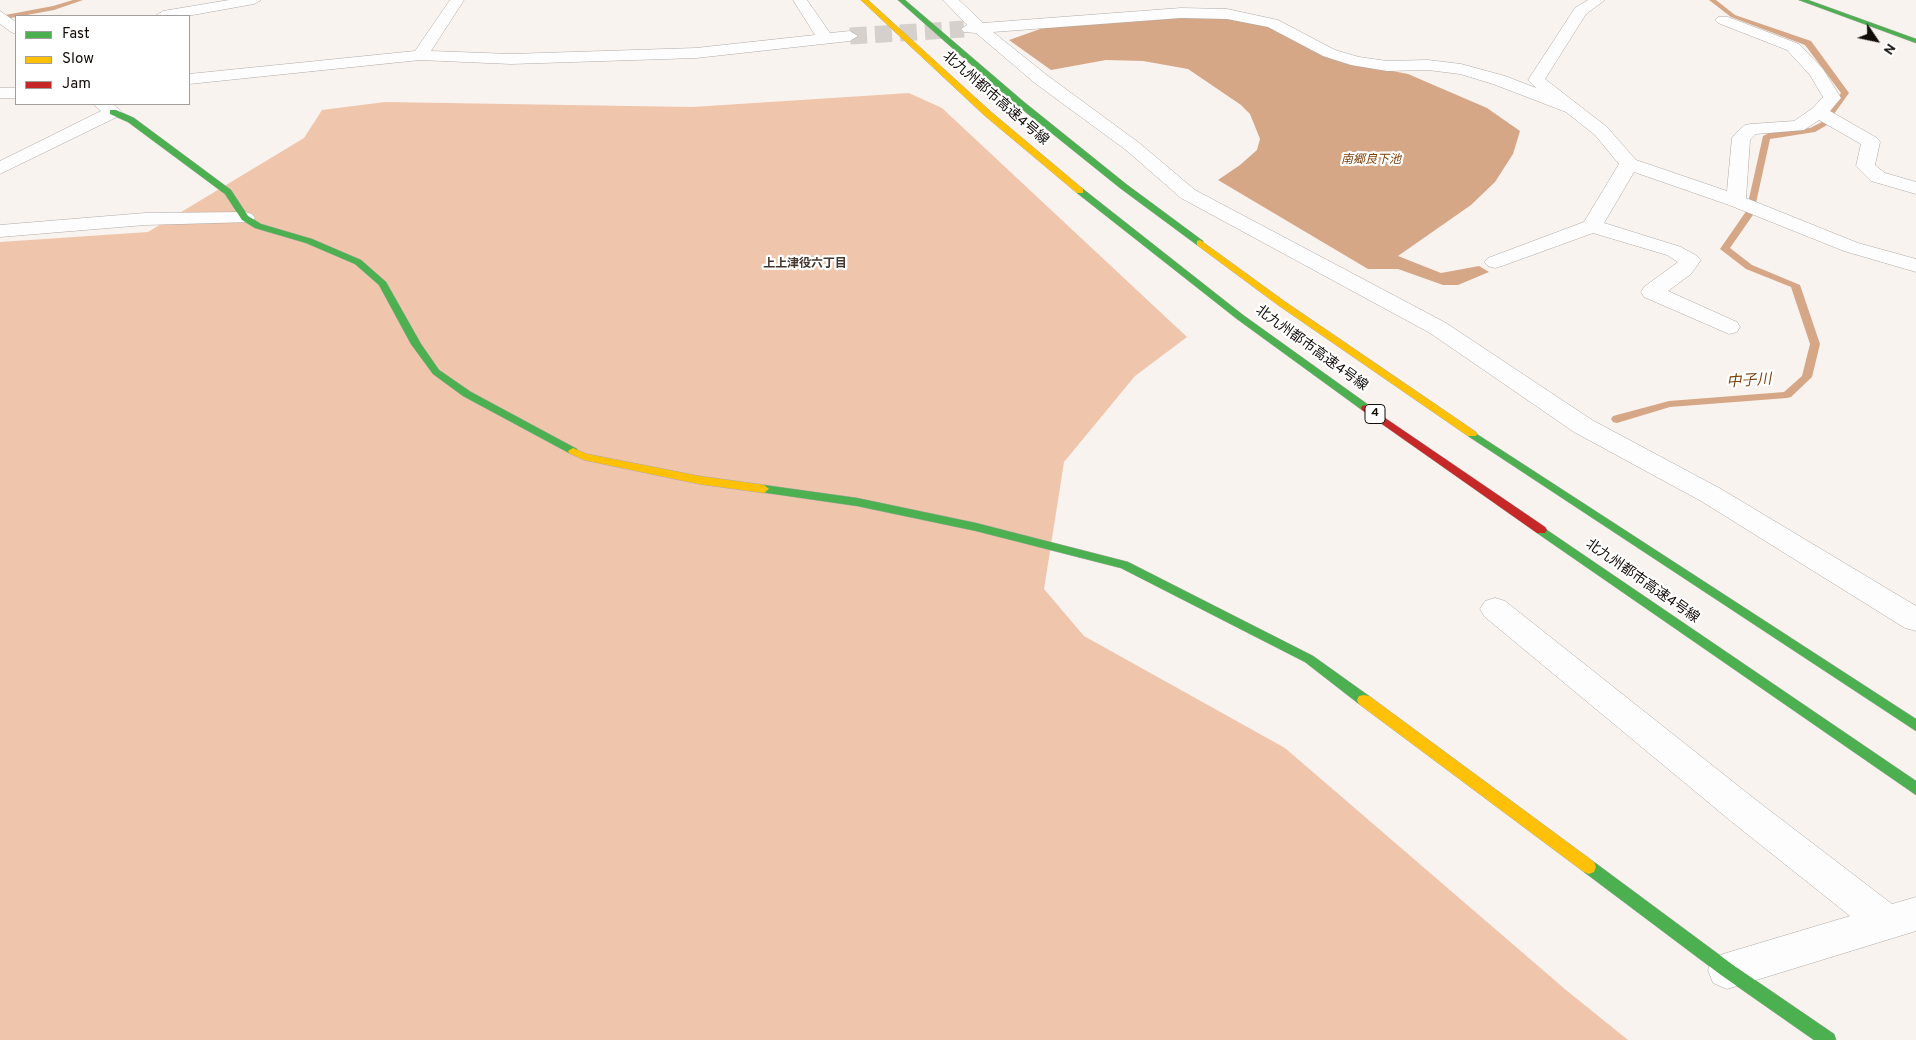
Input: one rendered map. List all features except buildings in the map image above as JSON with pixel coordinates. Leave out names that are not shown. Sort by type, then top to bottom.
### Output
[{"type":"main road","name":"北九州都市高速4号線","points":[[864,0],[987,113],[1088,198],[1240,317],[1454,470],[1916,789]]},
{"type":"main road","name":"北九州都市高速4号線","points":[[901,0],[1021,104],[1123,186],[1281,303],[1491,447],[1916,726]]},
{"type":"main road","points":[[1802,0],[1916,41]]},
{"type":"main road","points":[[107,108],[131,120],[228,192],[245,218],[258,226],[309,241],[358,262],[383,284],[416,344],[436,372],[467,394],[584,457],[699,480],[857,502],[976,527],[1124,565],[1309,659],[1727,970],[1828,1040]]},
{"type":"street","points":[[169,15],[254,0]]},
{"type":"street","points":[[420,56],[457,0]]},
{"type":"street","points":[[800,0],[825,38]]},
{"type":"street","points":[[950,0],[971,28],[1132,146],[1188,194],[1438,328],[1583,426],[1711,495],[1916,620]]},
{"type":"street","points":[[1234,0],[1329,53],[1356,62],[1387,66],[1428,65],[1461,69],[1498,80],[1574,109]]},
{"type":"street","points":[[1598,0],[1580,11],[1536,80],[1601,131],[1629,164],[1736,201],[1851,247],[1916,266]]},
{"type":"street","points":[[971,28],[1182,13],[1227,14],[1273,23]]},
{"type":"street","points":[[1723,20],[1793,47],[1817,72],[1832,98],[1819,112],[1798,126],[1751,129],[1741,138],[1736,201]]},
{"type":"street","points":[[190,79],[420,56],[511,58],[696,53],[850,36]]},
{"type":"street","points":[[0,93],[15,93]]},
{"type":"street","points":[[0,168],[107,108]]},
{"type":"street","points":[[1819,112],[1872,142],[1865,166],[1878,177],[1916,188]]},
{"type":"street","points":[[1592,226],[1629,164]]},
{"type":"street","points":[[0,231],[144,219],[245,218]]},
{"type":"street","points":[[1495,262],[1592,226],[1674,251],[1690,260],[1683,269],[1652,292],[1729,326]]},
{"type":"street","points":[[1495,609],[1744,811],[1902,919]]},
{"type":"street","points":[[1727,970],[1902,919]]},
{"type":"shaded area","points":[[909,93],[942,108],[1187,337],[1135,376],[1064,462],[1044,589],[1084,636],[1285,748],[1566,990],[1628,1040],[0,1040],[0,242],[148,232],[304,138],[322,110],[385,102],[692,107]]},
{"type":"water","name":"南郷良下池","points":[[1159,18],[1229,18],[1261,23],[1335,60],[1408,74],[1487,108],[1520,131],[1513,154],[1495,182],[1471,205],[1398,256],[1441,273],[1479,266],[1489,272],[1458,285],[1443,285],[1398,269],[1368,269],[1218,180],[1240,165],[1257,150],[1260,139],[1250,114],[1241,105],[1188,69],[1143,61],[1106,60],[1051,70],[1009,40],[1043,28]]},
{"type":"waterway","points":[[16,15],[54,8],[80,0]]},
{"type":"waterway","name":"中子川","points":[[1712,0],[1733,16],[1808,43],[1845,93],[1831,112]]},
{"type":"waterway","points":[[0,18],[15,15]]},
{"type":"waterway","name":"中子川","points":[[1752,203],[1766,138],[1769,135],[1812,130],[1824,123]]},
{"type":"waterway","name":"中子川","points":[[1617,419],[1669,404],[1787,395],[1807,377],[1815,344],[1795,285],[1749,267],[1725,249],[1750,212]]},
{"type":"tunnel","points":[[850,36],[964,29]]},
{"type":"traffic: fast","points":[[901,0],[1021,104],[1123,186],[1200,243]]},
{"type":"traffic: fast","points":[[1802,0],[1916,41]]},
{"type":"traffic: fast","points":[[113,112],[131,120],[228,192],[245,218],[258,226],[309,241],[358,262],[383,284],[416,344],[436,372],[467,394],[573,451]]},
{"type":"traffic: fast","points":[[1080,191],[1240,317],[1366,408]]},
{"type":"traffic: fast","points":[[1472,434],[1916,726]]},
{"type":"traffic: fast","points":[[764,489],[857,502],[976,527],[1124,565],[1309,659],[1364,700]]},
{"type":"traffic: fast","points":[[1541,530],[1916,789]]},
{"type":"traffic: fast","points":[[1589,867],[1727,970],[1828,1040]]},
{"type":"traffic: slow","points":[[864,0],[987,113],[1080,191]]},
{"type":"traffic: slow","points":[[1200,243],[1281,303],[1472,434]]},
{"type":"traffic: slow","points":[[573,451],[584,457],[699,480],[764,489]]},
{"type":"traffic: slow","points":[[1364,700],[1589,867]]},
{"type":"traffic: jam","points":[[1366,408],[1541,530]]},
{"type":"district","name":"上上津役六丁目","points":[[805,265]]}]
